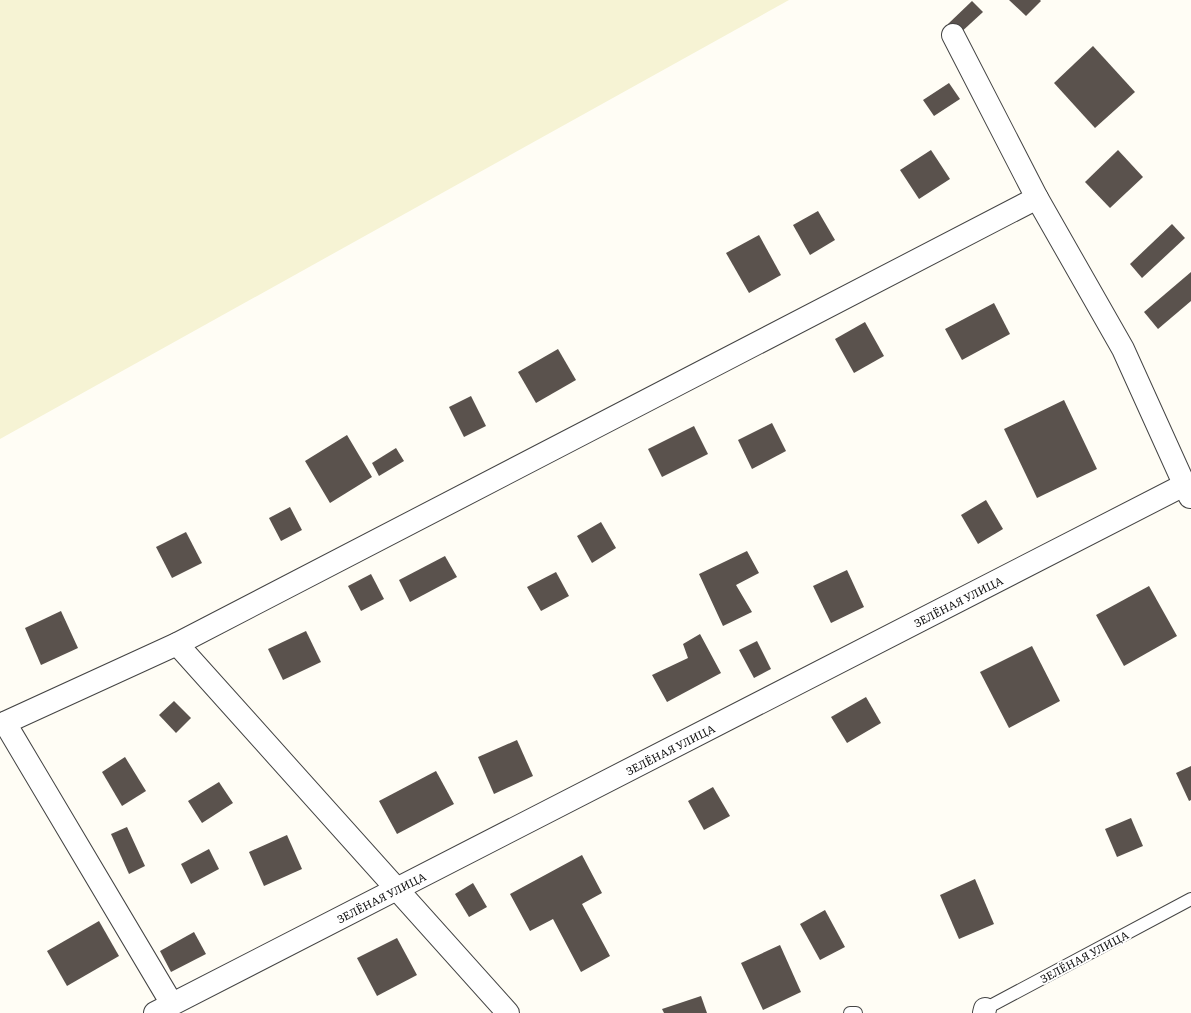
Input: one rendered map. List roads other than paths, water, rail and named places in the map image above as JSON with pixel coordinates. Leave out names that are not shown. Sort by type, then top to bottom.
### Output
[{"type":"street","points":[[953,35],[1037,198],[1123,349],[1188,492]]},
{"type":"street","points":[[163,1009],[2,724],[177,644],[1037,198]]},
{"type":"street","name":"ЗЕЛЁНАЯ УЛИЦА","points":[[163,1009],[397,889],[1188,492]]},
{"type":"street","points":[[177,644],[508,1013]]},
{"type":"lane","name":"ЗЕЛЁНАЯ УЛИЦА","points":[[982,1012],[1191,899]]},
{"type":"lane","points":[[850,1013],[856,1013]]}]
